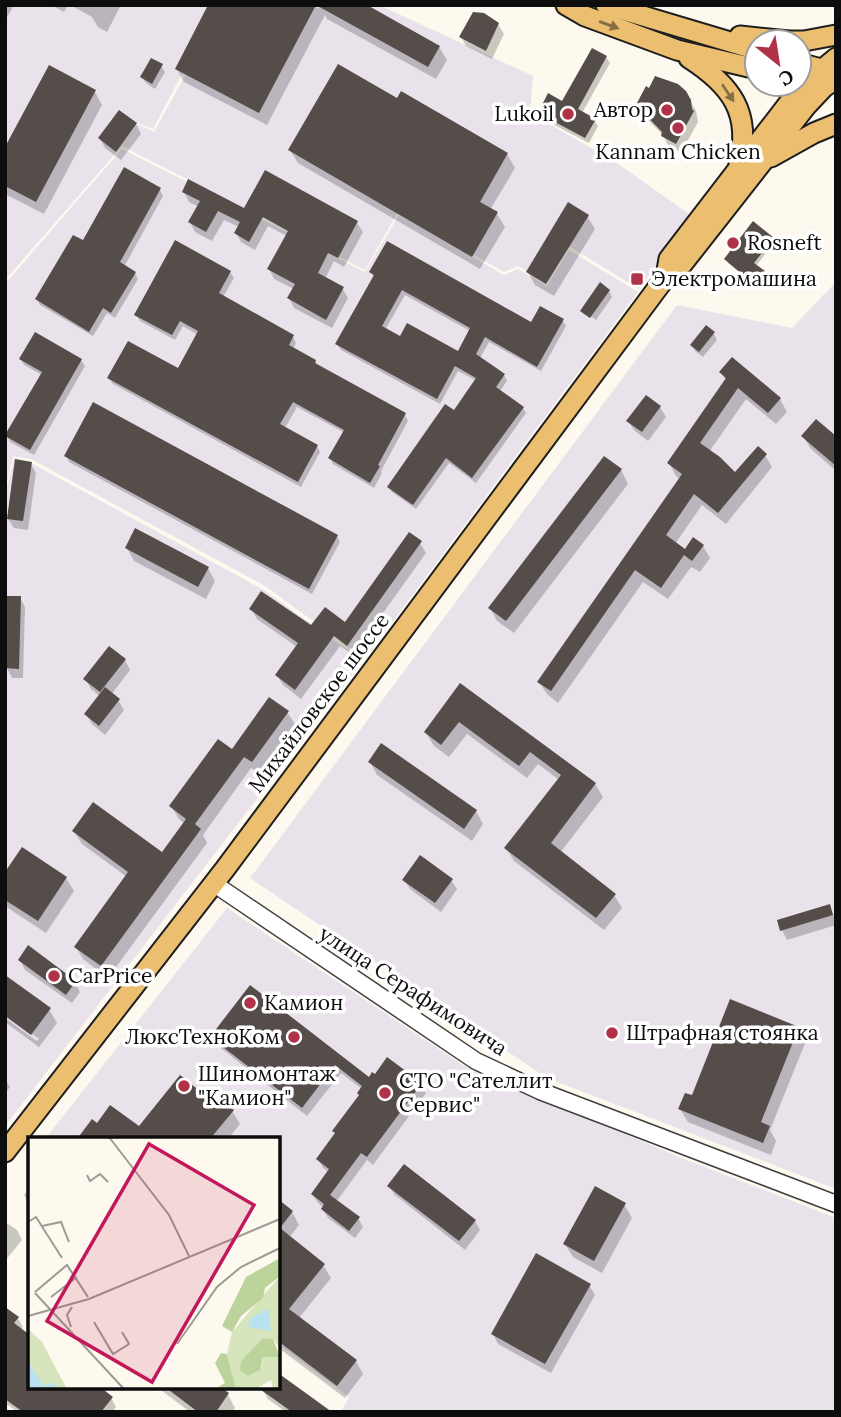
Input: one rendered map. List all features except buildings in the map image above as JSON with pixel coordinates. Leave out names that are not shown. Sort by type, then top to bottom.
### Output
[{"type":"main road","points":[[566,5],[585,16],[677,50],[743,66]]},
{"type":"main road","points":[[606,5],[743,46]]},
{"type":"main road","points":[[691,31],[789,41],[836,35]]},
{"type":"main road","points":[[677,50],[710,72],[727,89],[738,108],[743,148],[737,169]]},
{"type":"main road","name":"Михайловское шоссе","points":[[665,278],[669,259],[737,169],[824,78]]},
{"type":"main road","name":"Михайловское шоссе","points":[[5,1152],[213,883],[665,278],[680,267],[807,105],[824,78]]},
{"type":"main road","points":[[764,161],[836,124]]},
{"type":"street","name":"улица Серафимовича","points":[[213,883],[476,1061],[540,1091],[836,1204]]},
{"type":"shaded area","points":[[5,5],[218,5],[153,129],[137,123],[121,147],[5,280]]},
{"type":"shaded area","points":[[224,5],[379,5],[533,76],[530,113],[617,163],[692,216],[639,289],[567,245],[546,283],[518,266],[504,272],[398,212],[365,270],[122,146],[137,124],[154,132]]},
{"type":"shaded area","points":[[122,149],[365,272],[399,215],[504,275],[518,269],[547,286],[569,250],[638,292],[365,659],[265,586],[31,459],[13,456],[5,490],[5,284]]},
{"type":"shaded area","points":[[836,282],[836,1189],[547,1078],[250,878],[677,305],[792,328]]},
{"type":"shaded area","points":[[14,458],[33,464],[264,590],[363,661],[5,1126],[5,496]]},
{"type":"shaded area","points":[[227,908],[463,1065],[679,1157],[836,1218],[836,1412],[341,1412],[349,1397],[280,1345],[280,1137],[47,1137]]},
{"type":"place","name":"Автор","points":[[667,110]]},
{"type":"place","name":"Lukoil","points":[[568,114]]},
{"type":"place","name":"Kannam Chicken","points":[[678,128]]},
{"type":"place","name":"Rosneft","points":[[733,243]]},
{"type":"place","name":"Электромашина","points":[[637,279]]},
{"type":"place","name":"CarPrice","points":[[54,976]]},
{"type":"place","name":"Камион","points":[[250,1003]]},
{"type":"place","name":"Штрафная стоянка","points":[[612,1033]]},
{"type":"place","name":"ЛюксТехноКом","points":[[294,1037]]},
{"type":"place","name":"Шиномонтаж \"Камион\"","points":[[184,1086]]},
{"type":"place","name":"СТО \"Сателлит Сервис\"","points":[[385,1093]]}]
